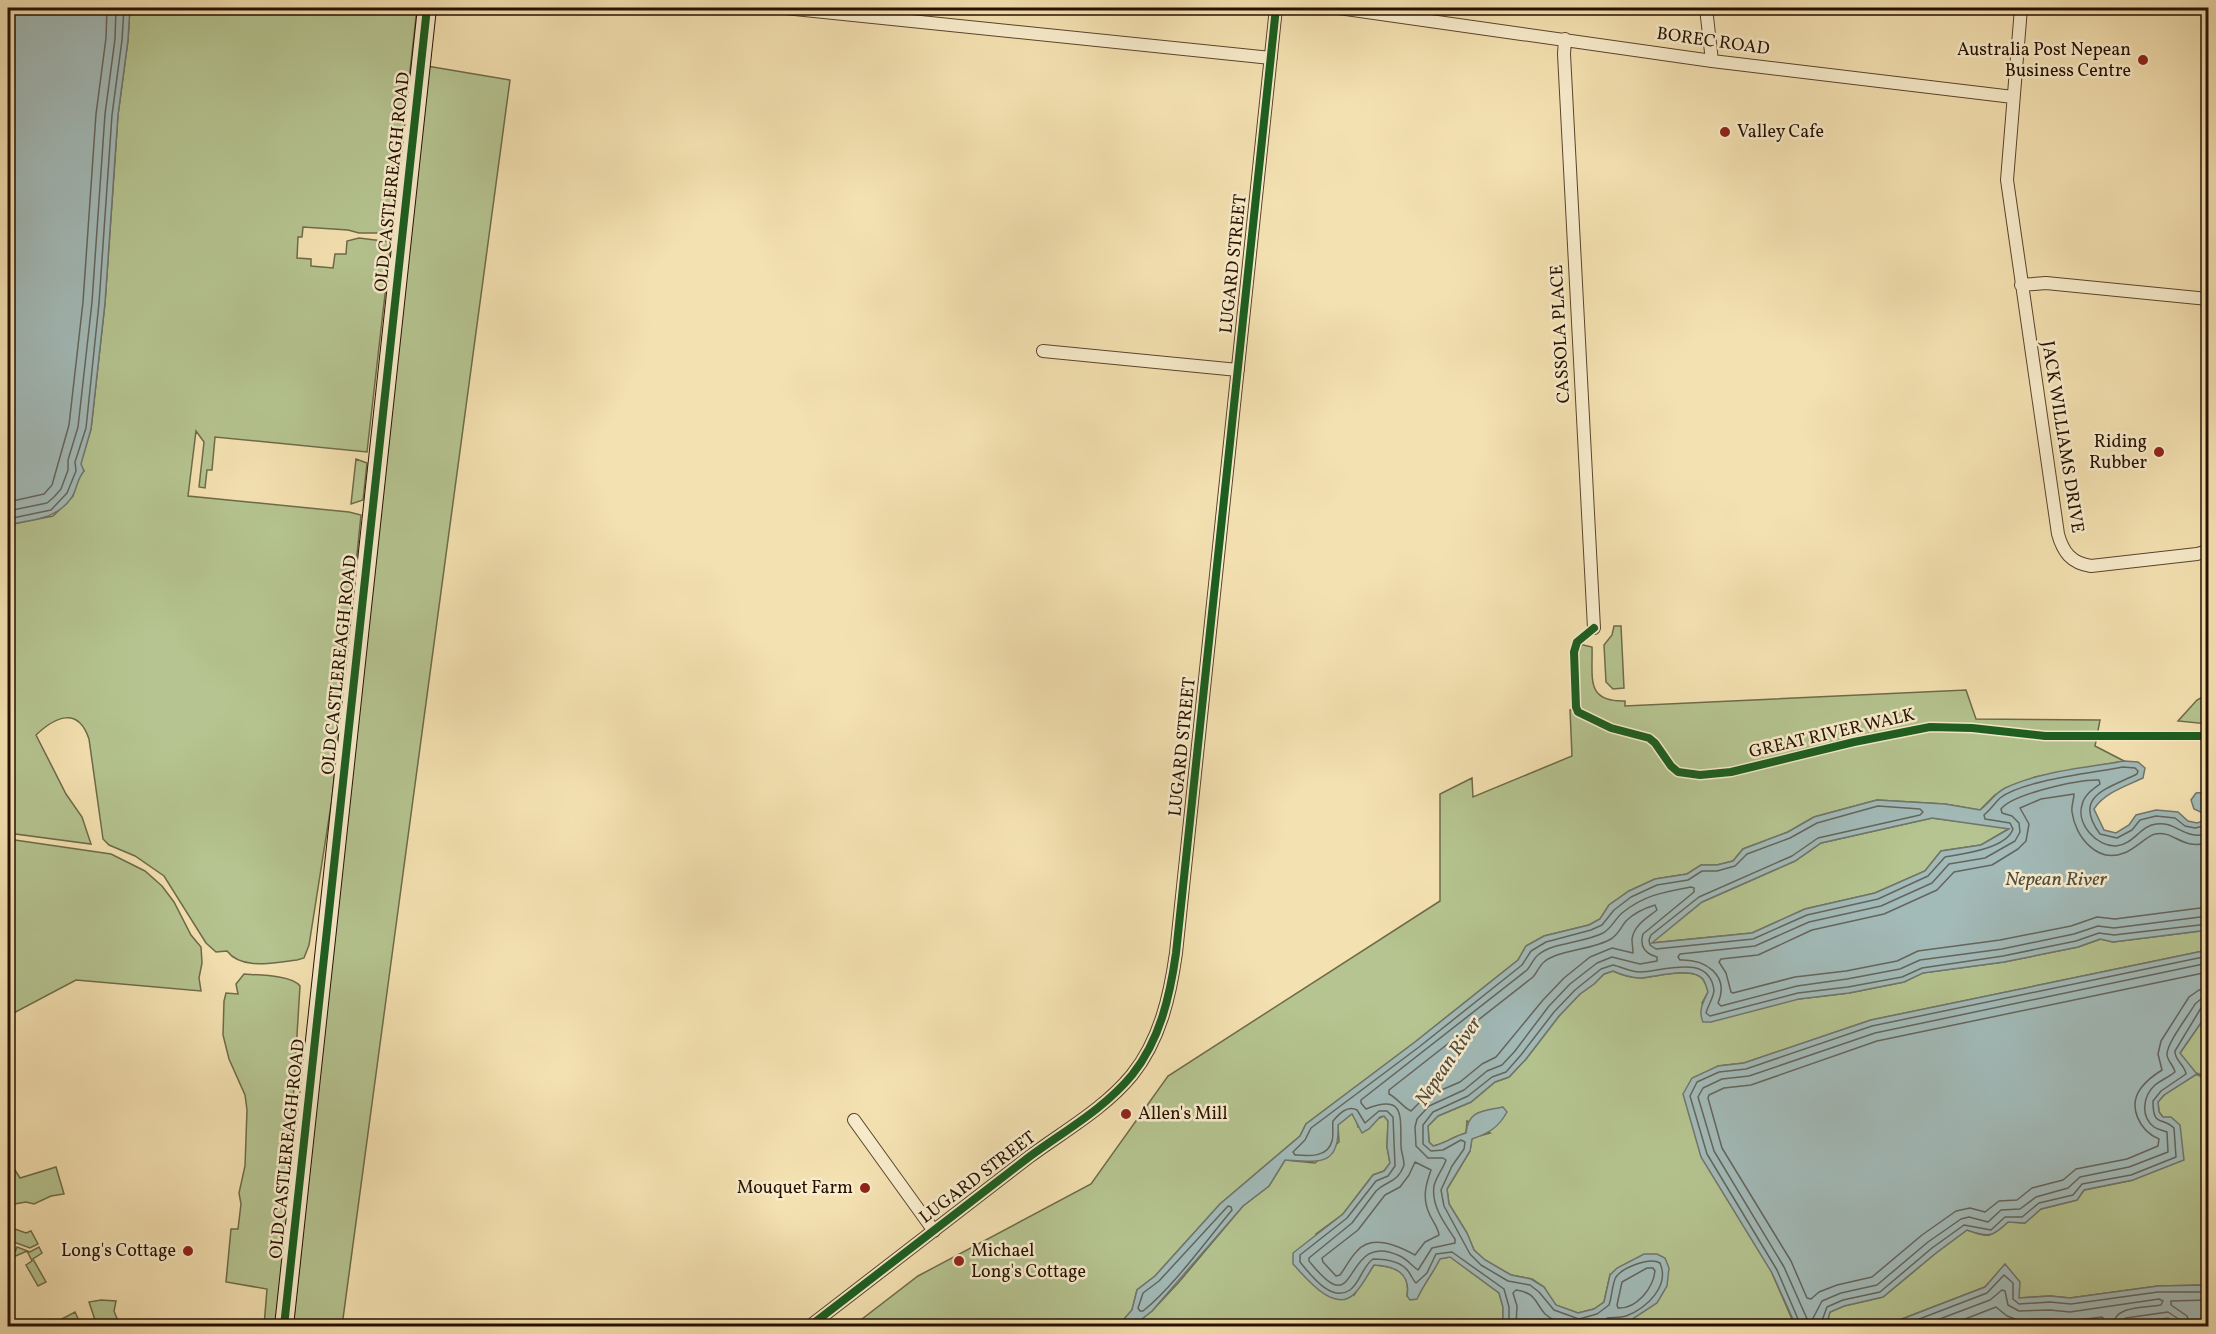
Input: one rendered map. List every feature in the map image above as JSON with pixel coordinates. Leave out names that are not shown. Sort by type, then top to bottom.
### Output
[{"type":"street","name":"OLD CASTLEREAGH ROAD","points":[[284,1326],[427,8]]},
{"type":"street","points":[[785,8],[849,11],[1271,58]]},
{"type":"street","name":"LUGARD STREET","points":[[810,1326],[1111,1097],[1138,1066],[1162,1020],[1171,989],[1176,953],[1276,8]]},
{"type":"street","name":"BOREC ROAD","points":[[1339,8],[1712,61],[2013,97]]},
{"type":"street","points":[[1706,8],[1712,61]]},
{"type":"street","name":"JACK WILLIAMS DRIVE","points":[[2021,8],[2007,180],[2058,534],[2062,548],[2079,564],[2091,566],[2208,551]]},
{"type":"street","name":"CASSOLA PLACE","points":[[1566,39],[1564,54],[1594,628]]},
{"type":"street","points":[[2021,285],[2046,283],[2208,299]]},
{"type":"street","points":[[1043,351],[1238,370]]},
{"type":"street","points":[[854,1120],[934,1231]]},
{"type":"green space","points":[[130,8],[417,8],[392,233],[359,233],[348,230],[303,227],[302,237],[298,237],[297,258],[311,259],[311,266],[333,268],[335,254],[346,254],[347,241],[359,238],[391,242],[367,452],[215,437],[212,470],[207,470],[205,488],[199,487],[204,442],[196,431],[188,496],[361,515],[332,799],[309,945],[304,958],[297,960],[260,964],[241,961],[227,951],[216,952],[206,943],[164,876],[135,856],[109,845],[103,839],[89,739],[79,722],[72,718],[51,723],[36,735],[66,794],[82,817],[91,844],[8,833],[8,525],[53,516],[73,496],[78,478],[84,471],[80,464],[91,429],[105,303],[118,115]]},
{"type":"green space","points":[[427,66],[510,80],[342,1326],[293,1326]]},
{"type":"green space","points":[[356,459],[367,463],[363,500],[351,504]]},
{"type":"green space","points":[[1614,626],[1621,626],[1624,688],[1613,689],[1606,682],[1604,645],[1612,635]]},
{"type":"green space","points":[[1579,644],[1592,647],[1592,678],[1597,693],[1612,700],[1625,701],[1625,706],[1966,690],[1976,719],[2100,720],[2095,746],[2124,761],[2035,777],[1995,795],[1980,810],[1945,804],[1877,800],[1814,817],[1788,832],[1743,849],[1733,861],[1717,865],[1701,865],[1687,874],[1655,879],[1629,891],[1609,905],[1600,919],[1589,925],[1544,936],[1526,946],[1518,960],[1415,1042],[1306,1124],[1300,1136],[1220,1204],[1155,1276],[1137,1290],[1132,1310],[1118,1326],[853,1326],[918,1276],[1091,1184],[1168,1076],[1440,901],[1440,794],[1472,778],[1473,797],[1572,756],[1570,710],[1578,709],[1576,652]]},
{"type":"green space","points":[[2208,694],[2208,724],[2178,721],[2197,700]]},
{"type":"green space","points":[[1932,818],[2010,828],[1981,845],[1941,851],[1925,871],[1875,893],[1805,909],[1752,933],[1651,943],[1702,902],[1795,861],[1821,843]]},
{"type":"green space","points":[[8,839],[111,854],[145,871],[162,886],[174,902],[191,935],[201,947],[202,963],[199,978],[201,991],[76,980],[8,1016],[8,1006],[11,1005],[8,1001]]},
{"type":"green space","points":[[2208,930],[2208,950],[1871,1020],[1744,1063],[1718,1066],[1772,1273],[1795,1326],[1598,1326],[1628,1322],[1610,1275],[1604,1302],[1594,1309],[1578,1313],[1555,1305],[1544,1287],[1532,1279],[1511,1275],[1485,1260],[1474,1250],[1467,1233],[1449,1204],[1447,1189],[1470,1151],[1472,1138],[1490,1133],[1467,1121],[1466,1133],[1433,1146],[1429,1142],[1428,1126],[1438,1116],[1471,1102],[1495,1082],[1509,1077],[1580,994],[1604,974],[1613,971],[1637,978],[1674,973],[1698,975],[1704,980],[1708,992],[1702,1003],[1799,999],[1849,993],[1904,982],[1922,973],[2004,962],[2078,947],[2101,939],[2113,942]]},
{"type":"green space","points":[[244,974],[283,978],[296,982],[300,986],[289,1199],[276,1326],[264,1326],[267,1289],[226,1282],[231,1229],[238,1229],[241,1204],[239,1193],[245,1166],[247,1110],[245,1095],[229,1059],[223,1035],[224,1001],[226,993],[238,994],[236,984]]},
{"type":"green space","points":[[2208,998],[2208,1295],[2205,1285],[2158,1286],[2070,1298],[2050,1296],[2018,1298],[2005,1265],[1985,1287],[1902,1319],[1890,1326],[1826,1326],[1830,1312],[1844,1306],[1883,1297],[1967,1230],[1985,1235],[1993,1234],[2008,1222],[2025,1223],[2041,1209],[2077,1200],[2084,1190],[2133,1180],[2163,1117],[2159,1112],[2158,1102],[2164,1095],[2180,1053],[2205,1017]]},
{"type":"green space","points":[[1352,1113],[1358,1127],[1384,1116],[1388,1121],[1387,1147],[1390,1163],[1384,1171],[1373,1175],[1343,1214],[1316,1234],[1354,1295],[1374,1265],[1389,1267],[1400,1272],[1406,1281],[1407,1296],[1417,1298],[1440,1258],[1451,1257],[1499,1293],[1503,1307],[1503,1326],[1133,1326],[1152,1311],[1179,1282],[1243,1206],[1269,1186],[1285,1160],[1315,1163],[1339,1142],[1338,1125]]},
{"type":"green space","points":[[8,1159],[20,1178],[56,1167],[64,1194],[51,1196],[34,1204],[26,1202],[8,1205]]},
{"type":"green space","points":[[11,1214],[12,1228],[26,1233],[31,1231],[38,1244],[30,1248],[8,1240],[8,1216]]},
{"type":"green space","points":[[17,1247],[30,1252],[39,1247],[42,1253],[33,1259],[46,1282],[38,1286],[26,1265],[32,1261],[27,1251],[11,1258],[9,1255],[15,1252]]},
{"type":"green space","points":[[116,1301],[114,1311],[120,1326],[97,1326],[89,1302]]},
{"type":"green space","points":[[75,1312],[81,1325],[58,1326],[58,1321]]},
{"type":"green space","points":[[2168,1318],[2179,1326],[2107,1326]]},
{"type":"water","points":[[8,8],[130,8],[118,115],[105,303],[91,429],[81,464],[84,471],[72,497],[59,510],[43,517],[8,525]]},
{"type":"water","name":"Nepean River","points":[[2124,761],[2138,762],[2145,768],[2143,778],[2109,794],[2098,803],[2094,809],[2104,830],[2116,833],[2129,825],[2136,815],[2156,810],[2178,812],[2188,821],[2197,823],[2206,820],[2203,813],[2194,809],[2191,800],[2196,793],[2208,792],[2208,930],[2113,942],[2100,939],[2078,947],[2004,962],[1923,973],[1904,982],[1849,993],[1799,999],[1711,1022],[1703,1022],[1701,1014],[1708,992],[1701,977],[1679,973],[1637,978],[1613,971],[1604,974],[1580,994],[1509,1077],[1495,1082],[1471,1102],[1438,1116],[1428,1126],[1429,1142],[1433,1146],[1466,1133],[1470,1120],[1478,1113],[1503,1107],[1507,1112],[1492,1129],[1472,1139],[1470,1151],[1447,1189],[1449,1204],[1467,1233],[1474,1250],[1485,1260],[1511,1275],[1531,1279],[1544,1287],[1556,1305],[1578,1313],[1594,1309],[1604,1302],[1610,1275],[1617,1268],[1644,1254],[1657,1254],[1665,1258],[1669,1268],[1667,1286],[1657,1303],[1628,1322],[1598,1326],[1503,1326],[1503,1307],[1499,1293],[1450,1257],[1440,1259],[1417,1299],[1410,1300],[1407,1296],[1408,1288],[1400,1272],[1389,1267],[1374,1265],[1358,1290],[1347,1299],[1339,1300],[1321,1292],[1293,1264],[1293,1253],[1343,1214],[1373,1175],[1384,1171],[1390,1163],[1387,1147],[1388,1121],[1384,1116],[1380,1117],[1362,1133],[1352,1114],[1338,1125],[1338,1139],[1331,1155],[1317,1161],[1285,1160],[1269,1186],[1243,1206],[1152,1311],[1133,1326],[1118,1326],[1132,1310],[1137,1290],[1155,1276],[1220,1204],[1300,1136],[1306,1124],[1415,1042],[1518,960],[1526,946],[1544,936],[1589,925],[1600,919],[1609,905],[1629,891],[1655,879],[1687,874],[1701,865],[1717,865],[1733,861],[1743,849],[1788,832],[1814,817],[1877,800],[1945,804],[1980,810],[2001,790],[2019,782],[2048,774]],"holes":[[[1932,818],[2009,829],[1981,845],[1941,851],[1925,871],[1875,893],[1805,909],[1752,933],[1652,943],[1702,902],[1795,861],[1821,843]]]},
{"type":"water","points":[[2208,950],[2208,998],[2205,1017],[2180,1053],[2197,1074],[2164,1095],[2158,1102],[2159,1112],[2163,1117],[2171,1117],[2180,1125],[2184,1160],[2133,1180],[2084,1190],[2077,1200],[2041,1209],[2025,1223],[2008,1222],[1989,1235],[1967,1230],[1883,1297],[1844,1306],[1830,1312],[1826,1326],[1796,1326],[1772,1273],[1701,1157],[1683,1094],[1692,1078],[1718,1066],[1744,1063],[1871,1020]]},
{"type":"water","points":[[2005,1264],[2020,1282],[2019,1298],[2050,1296],[2070,1298],[2158,1286],[2206,1285],[2208,1326],[2179,1326],[2168,1318],[2107,1326],[1890,1326],[1902,1319],[1985,1287]]},
{"type":"waterway","points":[[2197,1074],[2208,1078]]},
{"type":"cycle path","points":[[284,1326],[427,8]]},
{"type":"cycle path","points":[[810,1326],[1109,1098],[1132,1075],[1157,1032],[1171,985],[1176,953],[1276,8]]},
{"type":"cycle path","name":"GREAT RIVER WALK","points":[[1594,628],[1577,642],[1574,652],[1578,712],[1611,728],[1649,738],[1678,772],[1700,775],[1731,772],[1854,742],[1930,727],[1972,728],[2045,736],[2208,736]]},
{"type":"place","name":"Australia Post Nepean Business Centre","points":[[2143,60]]},
{"type":"place","name":"Valley Cafe","points":[[1725,132]]},
{"type":"place","name":"Riding Rubber","points":[[2159,452]]},
{"type":"place","name":"Allen's Mill","points":[[1126,1114]]},
{"type":"place","name":"Mouquet Farm","points":[[865,1188]]},
{"type":"place","name":"Long's Cottage","points":[[188,1251]]},
{"type":"place","name":"Michael Long's Cottage","points":[[959,1261]]}]
